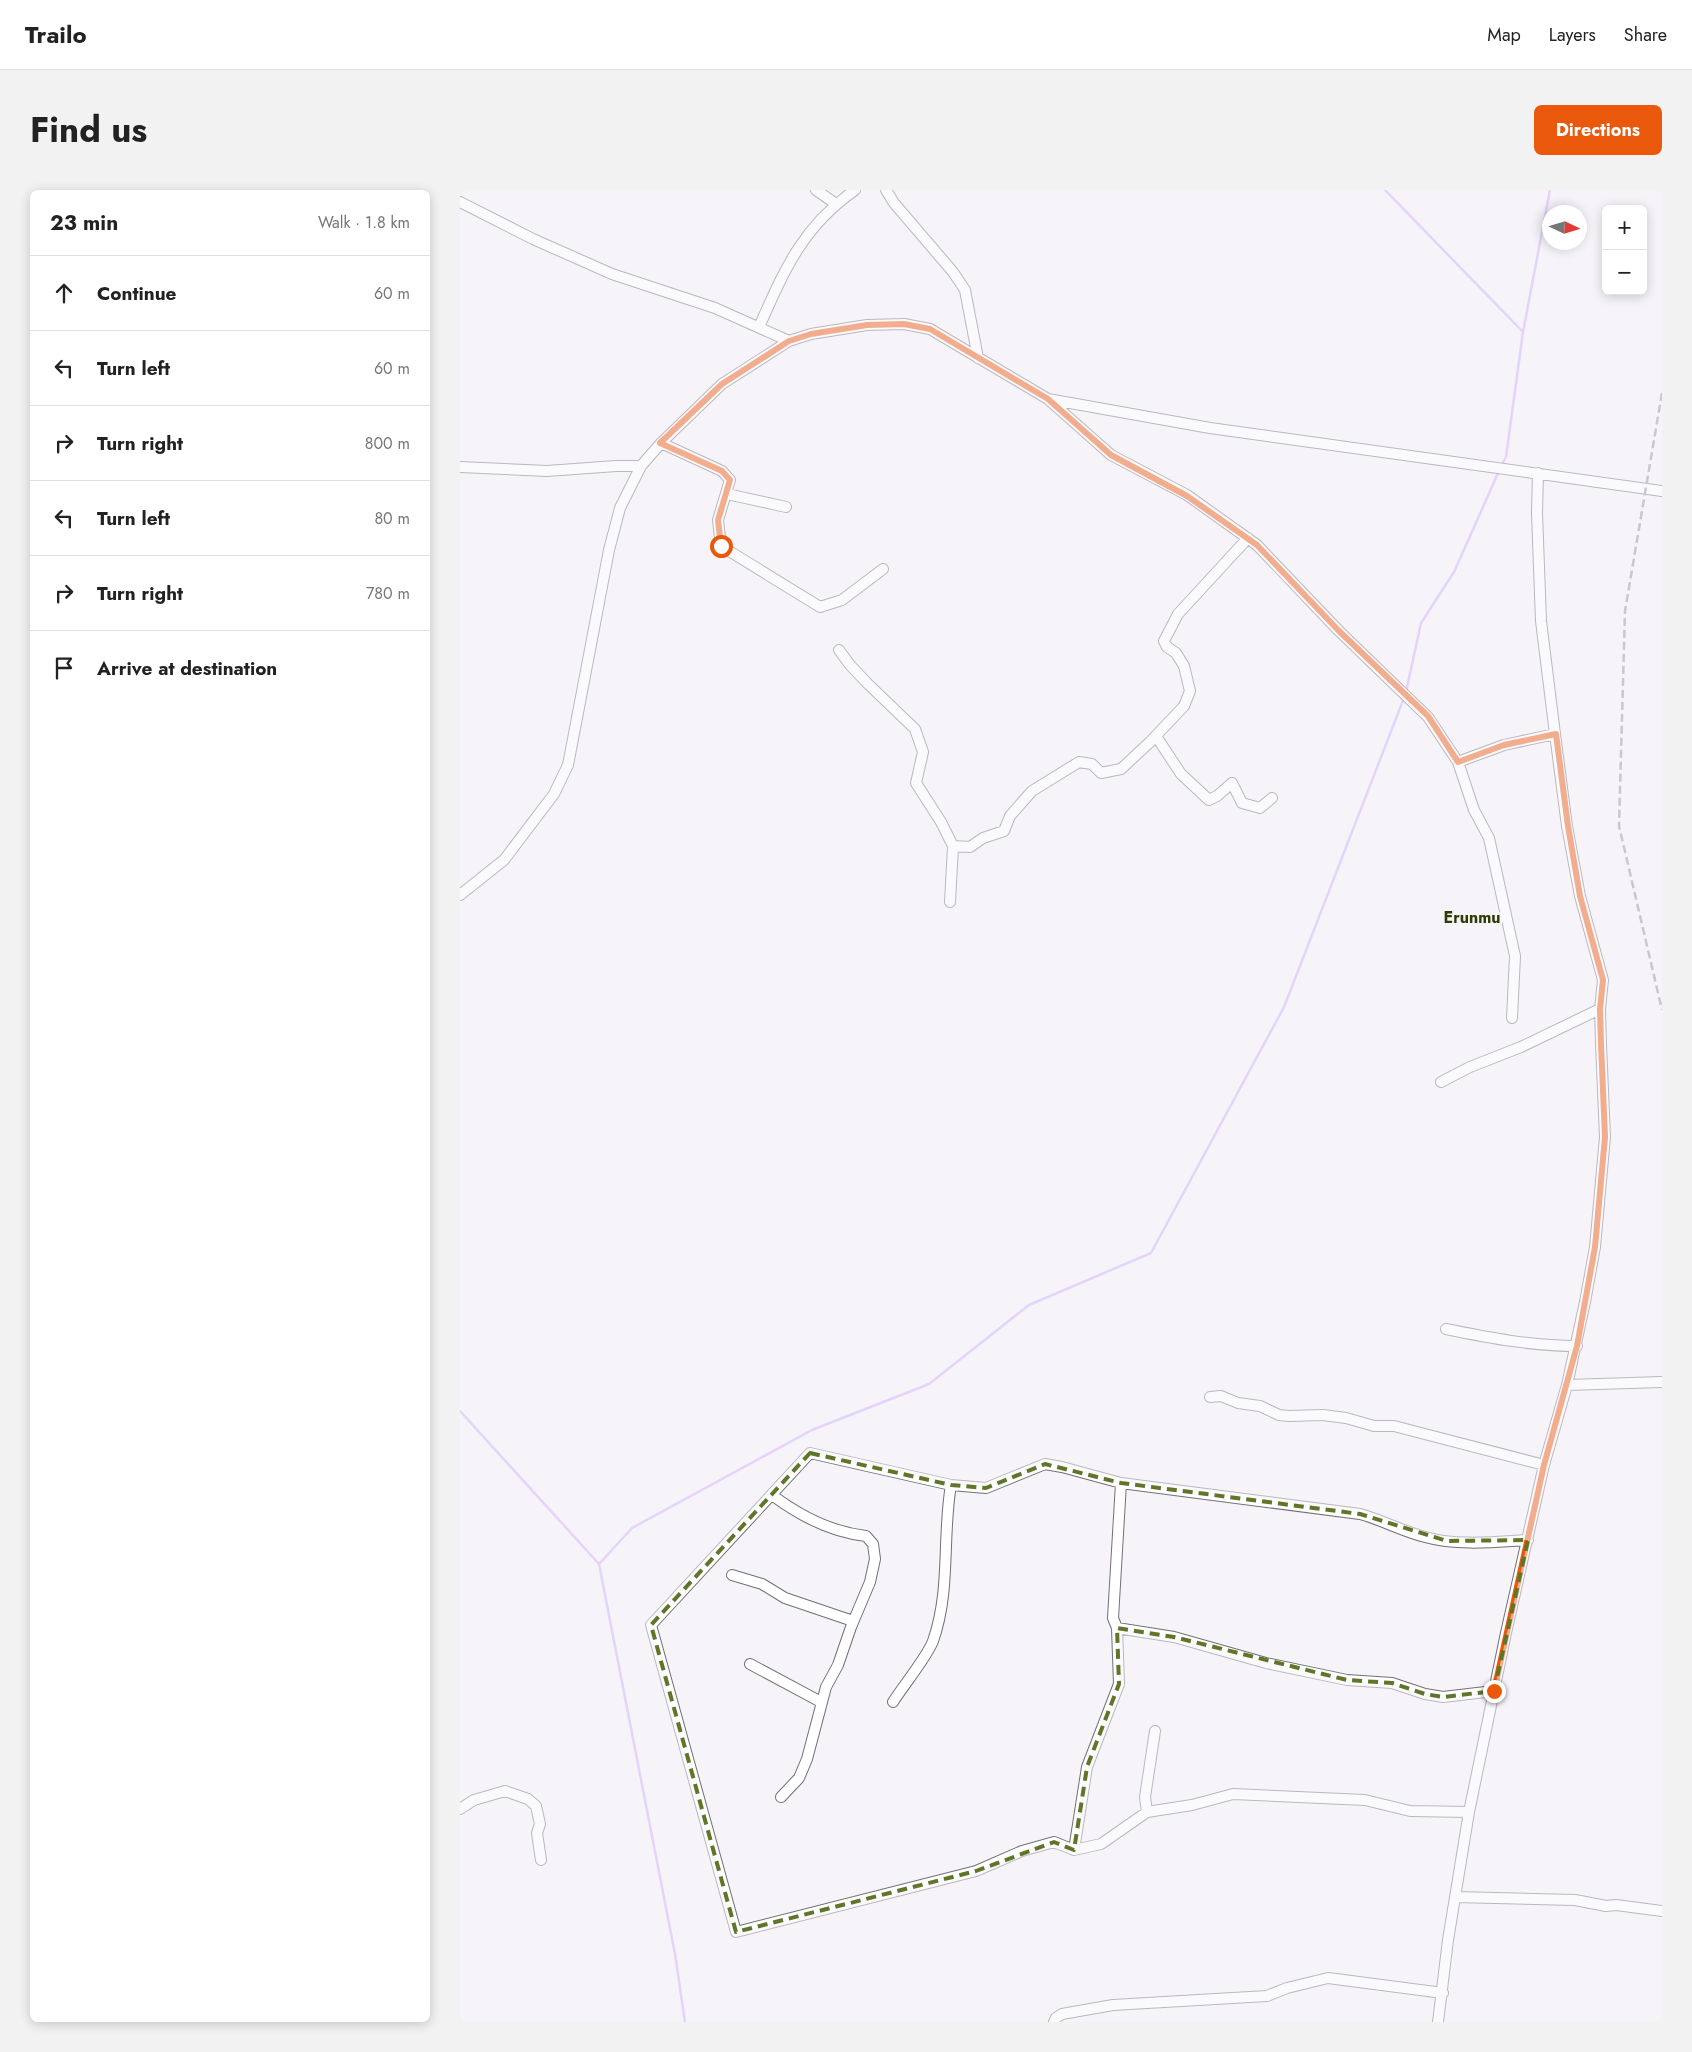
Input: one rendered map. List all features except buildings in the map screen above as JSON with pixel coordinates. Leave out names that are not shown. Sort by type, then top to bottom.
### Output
[{"type":"street","points":[[816,190],[836,204]]},
{"type":"street","points":[[759,327],[787,265],[800,245],[836,204],[855,190]]},
{"type":"street","points":[[886,190],[894,203],[953,272],[965,290],[978,358]]},
{"type":"street","points":[[460,202],[533,239],[612,274],[715,308],[789,341]]},
{"type":"street","points":[[460,895],[504,860],[554,794],[568,765],[609,550],[620,508],[641,466],[660,443],[722,384],[789,341],[811,334],[867,325],[904,324],[930,329],[1048,399],[1111,455],[1187,496],[1248,538],[1257,545],[1339,631],[1428,716],[1458,762],[1474,810],[1489,838],[1515,956],[1512,1018]]},
{"type":"street","points":[[1048,399],[1210,428],[1662,491]]},
{"type":"street","points":[[660,443],[722,471],[730,480],[718,520],[721,546],[820,607],[842,600],[883,569]]},
{"type":"street","points":[[460,467],[547,471],[641,466]]},
{"type":"street","points":[[1438,2022],[1469,1812],[1544,1465],[1577,1346],[1595,1247],[1605,1137],[1600,1009],[1603,980],[1580,896],[1568,826],[1541,621],[1537,514],[1538,473]]},
{"type":"street","points":[[727,494],[786,507]]},
{"type":"street","points":[[953,846],[970,847],[982,838],[1004,830],[1010,816],[1032,791],[1079,762],[1092,764],[1101,773],[1121,769],[1156,736],[1184,706],[1190,691],[1184,666],[1176,653],[1167,647],[1164,641],[1178,614],[1248,538]]},
{"type":"street","points":[[839,650],[850,665],[885,702],[915,729],[923,752],[916,783],[941,822],[953,846],[950,902]]},
{"type":"street","points":[[1458,762],[1504,745],[1556,734]]},
{"type":"street","points":[[1156,736],[1173,759],[1181,774],[1209,800],[1217,796],[1232,783],[1242,803],[1260,808],[1272,798]]},
{"type":"street","points":[[1441,1082],[1470,1067],[1521,1048],[1600,1009]]},
{"type":"street","points":[[1446,1329],[1505,1341],[1545,1346],[1577,1346]]},
{"type":"street","points":[[1567,1385],[1662,1382]]},
{"type":"street","points":[[1210,1397],[1221,1396],[1238,1403],[1260,1406],[1279,1415],[1323,1415],[1346,1418],[1374,1426],[1394,1426],[1544,1465]]},
{"type":"street","points":[[1469,1812],[1410,1810],[1365,1800],[1233,1794],[1192,1805],[1147,1812],[1101,1844],[1074,1850],[1054,1842],[1022,1851],[976,1870],[736,1932],[651,1625],[810,1454],[951,1485],[986,1488],[1045,1464],[1062,1466],[1121,1483],[1360,1514],[1427,1538],[1447,1541],[1494,1542],[1528,1540]]},
{"type":"street","points":[[1074,1850],[1087,1767],[1119,1684],[1117,1628],[1113,1618],[1121,1483]]},
{"type":"street","points":[[893,1702],[933,1642],[945,1584],[947,1508],[951,1485]]},
{"type":"street","points":[[772,1495],[809,1520],[854,1535],[866,1536],[873,1544],[875,1559],[870,1582],[853,1621],[838,1665],[826,1687],[807,1759],[799,1778],[781,1797]]},
{"type":"street","points":[[732,1575],[762,1584],[785,1598],[853,1621]]},
{"type":"street","points":[[1117,1628],[1174,1637],[1266,1663],[1347,1680],[1392,1683],[1425,1694],[1443,1697],[1494,1691]]},
{"type":"street","points":[[750,1664],[821,1702]]},
{"type":"street","points":[[1147,1812],[1145,1797],[1155,1731]]},
{"type":"street","points":[[460,1809],[474,1800],[505,1792],[528,1799],[536,1806],[540,1824],[537,1834],[541,1860]]},
{"type":"street","points":[[1455,1897],[1575,1900],[1606,1906],[1616,1904],[1662,1911]]},
{"type":"street","points":[[1054,2022],[1062,2014],[1113,2005],[1267,1996],[1287,1988],[1328,1978],[1443,1993]]},
{"type":"highlighted area","points":[[810,1453],[951,1485],[986,1488],[1045,1464],[1121,1483],[1360,1514],[1447,1541],[1528,1540],[1494,1691],[1443,1697],[1425,1694],[1392,1683],[1347,1680],[1174,1637],[1117,1628],[1119,1684],[1087,1767],[1074,1850],[1054,1842],[976,1871],[736,1932],[651,1625]]},
{"type":"waterway","points":[[1385,190],[1523,332]]},
{"type":"waterway","points":[[1501,466],[1506,457],[1523,332],[1550,190]]},
{"type":"waterway","points":[[1406,692],[1421,623],[1454,572],[1499,471]]},
{"type":"waterway","points":[[599,1564],[632,1528],[812,1430],[929,1384],[1029,1305],[1151,1253],[1284,1007],[1404,698]]},
{"type":"waterway","points":[[460,1411],[599,1564],[675,1954],[685,2022]]},
{"type":"railway","points":[[1662,393],[1625,611],[1619,826],[1662,1010]]},
{"type":"district","name":"Erunmu","points":[[1472,917]]},
{"type":"route","points":[[721,546],[718,520],[730,480],[722,471],[660,443],[722,384],[789,341],[811,334],[867,325],[904,324],[930,329],[1048,399],[1111,455],[1187,496],[1257,545],[1339,631],[1428,716],[1458,762],[1504,745],[1556,734],[1568,826],[1580,896],[1603,980],[1600,1009],[1605,1137],[1595,1247],[1577,1346],[1544,1465],[1494,1691]]}]
